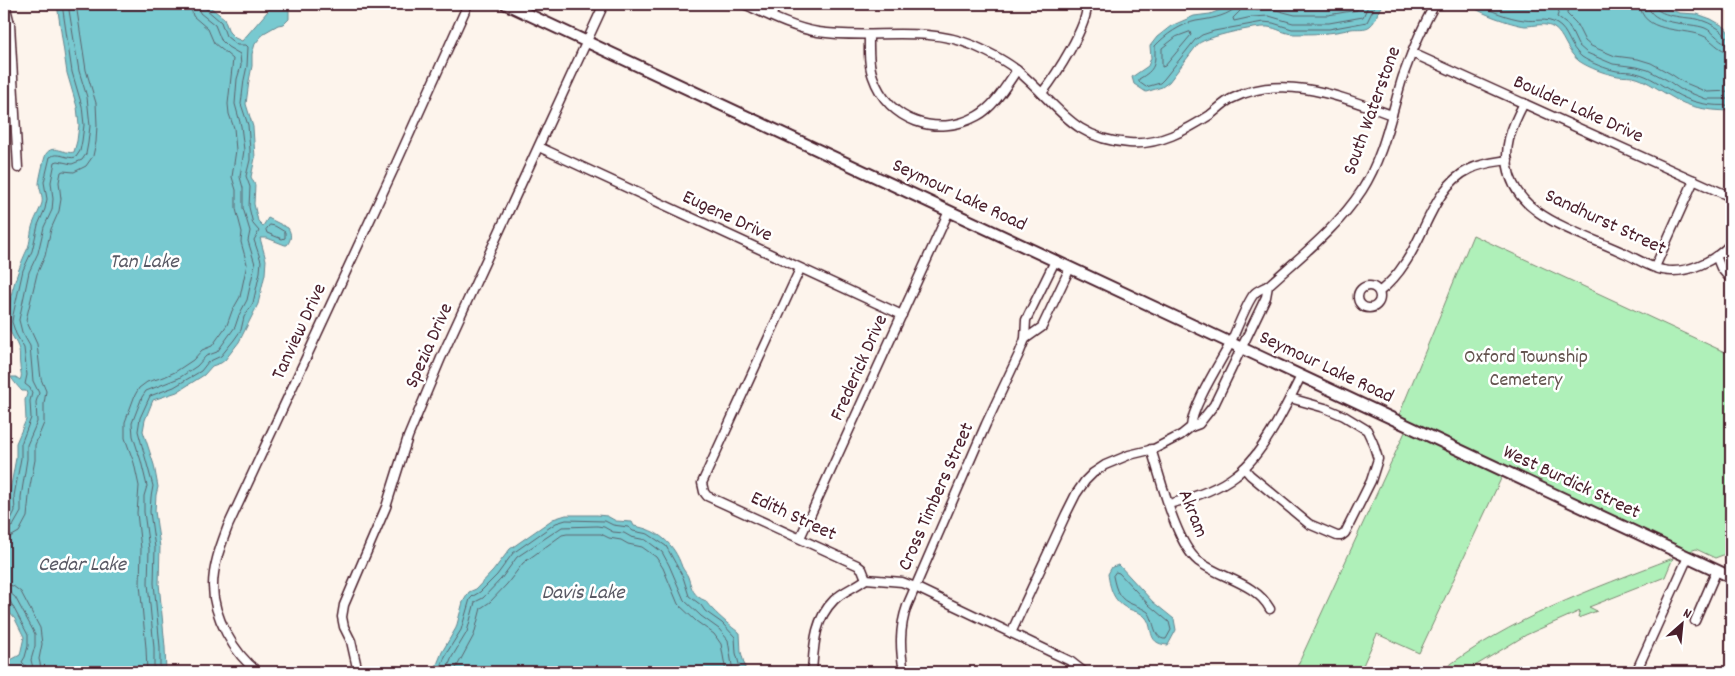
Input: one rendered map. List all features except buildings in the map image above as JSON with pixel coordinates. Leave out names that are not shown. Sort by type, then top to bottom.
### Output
[{"type":"street","points":[[5,4],[10,24],[18,168]]},
{"type":"street","name":"Tanview Drive","points":[[258,672],[231,642],[216,609],[213,585],[218,551],[468,4]]},
{"type":"street","name":"Seymour Lake Road","points":[[506,4],[1397,421]]},
{"type":"street","name":"Spezia Drive","points":[[358,672],[356,659],[342,617],[344,605],[354,577],[386,508],[408,438],[441,358],[604,4]]},
{"type":"street","points":[[744,4],[771,16],[817,32],[869,35],[917,34],[970,44],[1005,61],[1017,70],[1063,116],[1083,130],[1112,141],[1131,144],[1151,142],[1167,137],[1198,122],[1231,99],[1250,92],[1270,88],[1291,87],[1317,91],[1392,115]]},
{"type":"street","points":[[771,16],[777,4]]},
{"type":"street","points":[[1042,93],[1063,65],[1084,19],[1087,4]]},
{"type":"street","name":"South Waterstone","points":[[1191,427],[1192,418],[1199,402],[1254,293],[1268,286],[1331,228],[1349,208],[1371,173],[1380,153],[1412,53],[1435,4]]},
{"type":"street","points":[[869,35],[870,68],[879,92],[891,106],[903,115],[921,124],[944,127],[977,116],[986,110],[1017,70]]},
{"type":"street","name":"Boulder Lake Drive","points":[[1412,53],[1731,197]]},
{"type":"street","name":"Sandhurst Street","points":[[1524,103],[1509,134],[1508,160],[1510,176],[1520,196],[1539,213],[1663,270],[1689,268],[1706,262],[1731,243]]},
{"type":"street","name":"Eugene Drive","points":[[538,147],[902,315]]},
{"type":"street","points":[[1379,292],[1406,262],[1447,187],[1470,168],[1508,160]]},
{"type":"street","points":[[1655,267],[1694,180]]},
{"type":"street","name":"Frederick Drive","points":[[800,538],[949,211]]},
{"type":"street","points":[[1716,256],[1721,268],[1731,280]]},
{"type":"street","name":"Cross Timbers Street","points":[[904,672],[900,646],[902,621],[915,587],[1026,339],[1026,320],[1055,261]]},
{"type":"street","name":"Cross Timbers Street","points":[[1026,339],[1042,327],[1070,268]]},
{"type":"street","name":"Edith Street","points":[[800,269],[702,483],[702,488],[707,496],[857,565],[862,568],[866,579]]},
{"type":"street","name":"South Waterstone","points":[[1011,633],[1076,494],[1085,482],[1105,465],[1151,449],[1199,424],[1214,405],[1266,297],[1268,286]]},
{"type":"street","points":[[1169,504],[1187,499],[1236,476],[1258,451],[1301,376]]},
{"type":"street","points":[[1244,468],[1309,524],[1330,534],[1338,536],[1343,534],[1371,481],[1378,459],[1373,443],[1367,430],[1344,416],[1325,408],[1290,398]]},
{"type":"street","name":"West Burdick Street","points":[[1397,421],[1731,577]]},
{"type":"street","name":"Akram","points":[[1151,449],[1178,531],[1187,549],[1198,560],[1256,593],[1265,600],[1270,609]]},
{"type":"street","points":[[1636,672],[1688,557]]},
{"type":"street","points":[[1695,621],[1717,570]]},
{"type":"street","points":[[812,672],[814,639],[823,614],[834,600],[866,579],[902,582],[915,587],[1070,661],[1084,672]]},
{"type":"green space","name":"Oxford Township Cemetery","points":[[1473,235],[1731,355],[1731,552],[1715,558],[1696,549],[1690,551],[1507,466],[1419,653],[1377,634],[1360,672],[1302,672],[1296,669],[1410,421],[1399,415]]},
{"type":"green space","points":[[1673,558],[1665,577],[1589,607],[1597,611],[1578,618],[1580,611],[1526,635],[1465,672],[1440,672],[1467,653],[1523,621],[1582,594]]},
{"type":"water","name":"Tan Lake","points":[[57,4],[206,4],[224,18],[229,32],[235,38],[242,41],[274,4],[280,4],[289,10],[289,19],[284,24],[278,25],[264,33],[255,44],[246,104],[253,127],[255,158],[251,177],[255,185],[254,204],[258,221],[263,226],[268,218],[288,228],[289,241],[285,245],[267,238],[260,238],[266,260],[265,274],[258,304],[239,342],[225,360],[212,366],[204,375],[177,392],[153,400],[145,420],[143,431],[154,465],[158,487],[155,511],[160,547],[159,583],[166,672],[23,672],[22,669],[17,672],[4,672],[4,661],[7,662],[20,655],[24,637],[15,619],[8,611],[4,597],[4,532],[7,513],[10,511],[9,496],[16,458],[16,443],[26,420],[25,400],[27,394],[26,391],[21,390],[11,377],[16,377],[20,380],[21,375],[19,350],[8,323],[9,306],[17,275],[28,247],[33,224],[42,203],[39,184],[46,154],[52,149],[74,152],[79,125],[77,107],[67,73]]},
{"type":"water","points":[[1236,4],[1384,4],[1373,24],[1366,28],[1337,32],[1294,34],[1262,27],[1211,38],[1198,44],[1169,82],[1162,87],[1146,92],[1134,84],[1132,77],[1148,66],[1151,58],[1150,46],[1157,37],[1171,26],[1194,16],[1210,14]]},
{"type":"water","points":[[1469,4],[1530,4],[1543,7],[1555,4],[1652,4],[1680,13],[1697,14],[1711,19],[1725,27],[1731,36],[1731,109],[1720,111],[1691,106],[1641,80],[1613,75],[1583,64],[1568,48],[1560,34],[1551,26],[1525,26],[1512,23],[1487,14]]},
{"type":"water","name":"Davis Lake","points":[[566,515],[607,516],[616,521],[632,522],[634,526],[658,534],[664,539],[679,559],[696,594],[740,633],[741,652],[745,667],[744,672],[434,672],[442,652],[456,628],[463,602],[469,592],[476,589],[510,549],[553,519]]},
{"type":"water","points":[[1119,565],[1153,602],[1174,619],[1176,630],[1168,645],[1161,644],[1153,638],[1147,619],[1143,615],[1124,606],[1116,599],[1108,574],[1112,567]]},
{"type":"water label","name":"Cedar Lake","points":[[82,566]]}]
